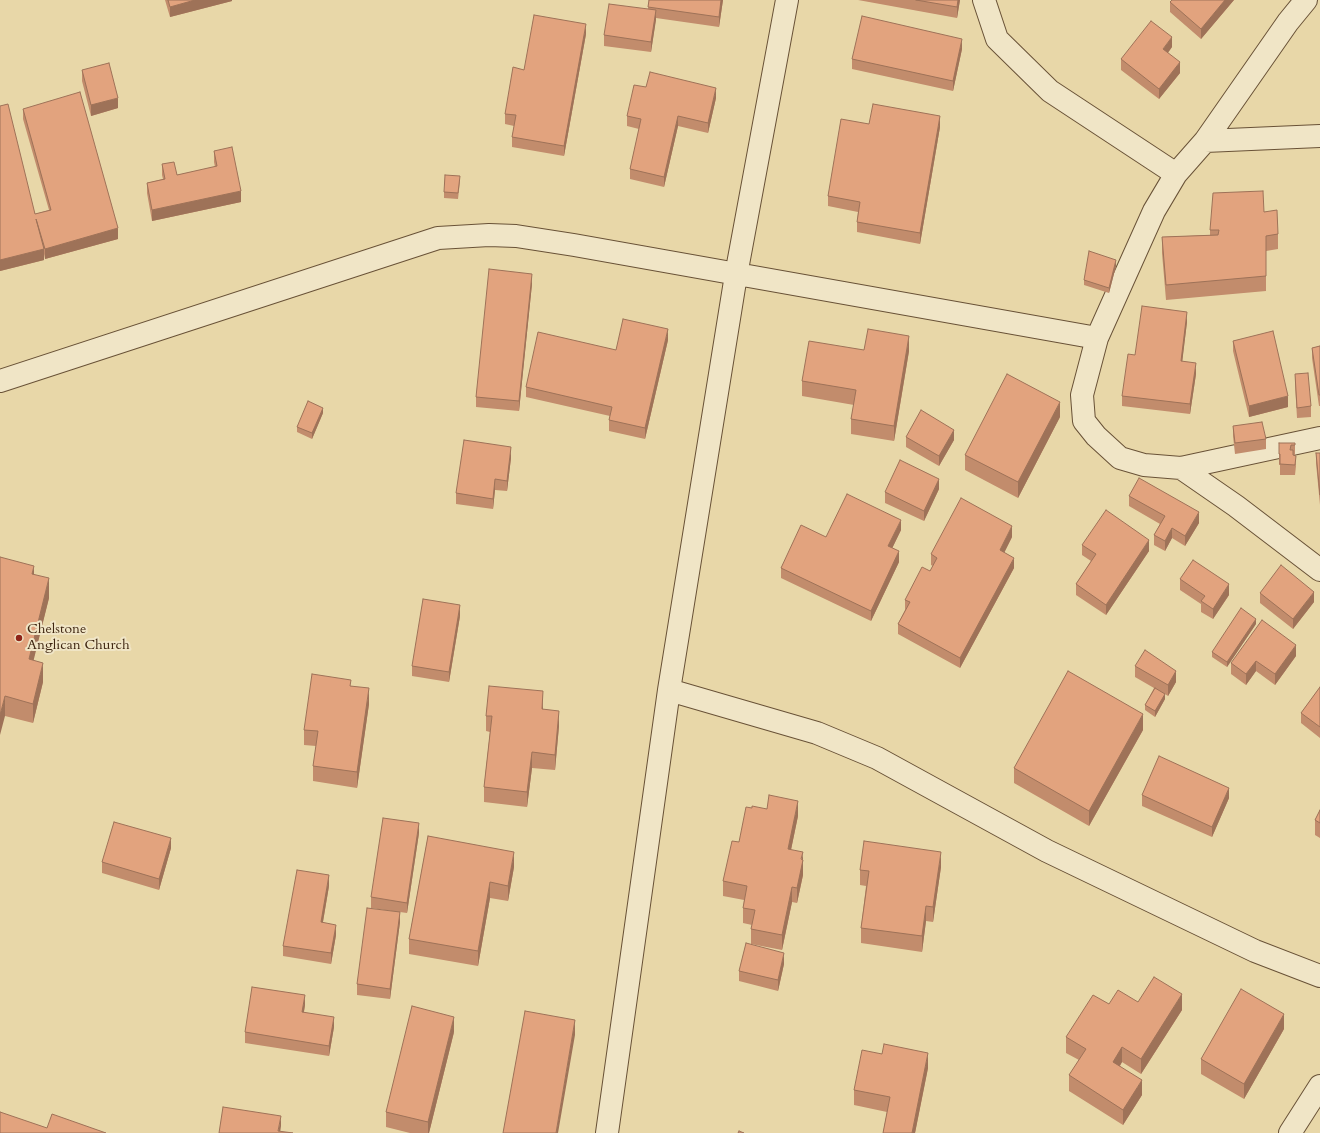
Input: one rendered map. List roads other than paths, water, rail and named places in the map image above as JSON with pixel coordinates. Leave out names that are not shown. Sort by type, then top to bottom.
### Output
[{"type":"street","points":[[607,1133],[668,690],[736,275],[787,0]]},
{"type":"street","points":[[984,0],[998,39],[1050,91],[1176,174]]},
{"type":"street","points":[[1306,0],[1288,22],[1205,141],[1176,174],[1154,211],[1097,338],[1082,395],[1084,421],[1096,436],[1120,458],[1144,465],[1181,468],[1320,438]]},
{"type":"street","points":[[1205,141],[1320,136]]},
{"type":"street","points":[[0,381],[438,238],[489,235],[516,236],[1097,338]]},
{"type":"street","points":[[1181,468],[1236,506],[1320,570]]},
{"type":"street","points":[[668,690],[817,734],[877,758],[1047,851],[1255,951],[1320,976]]},
{"type":"street","points":[[1290,1133],[1320,1086]]},
{"type":"place","name":"Chelstone Anglican Church","points":[[19,638]]}]
